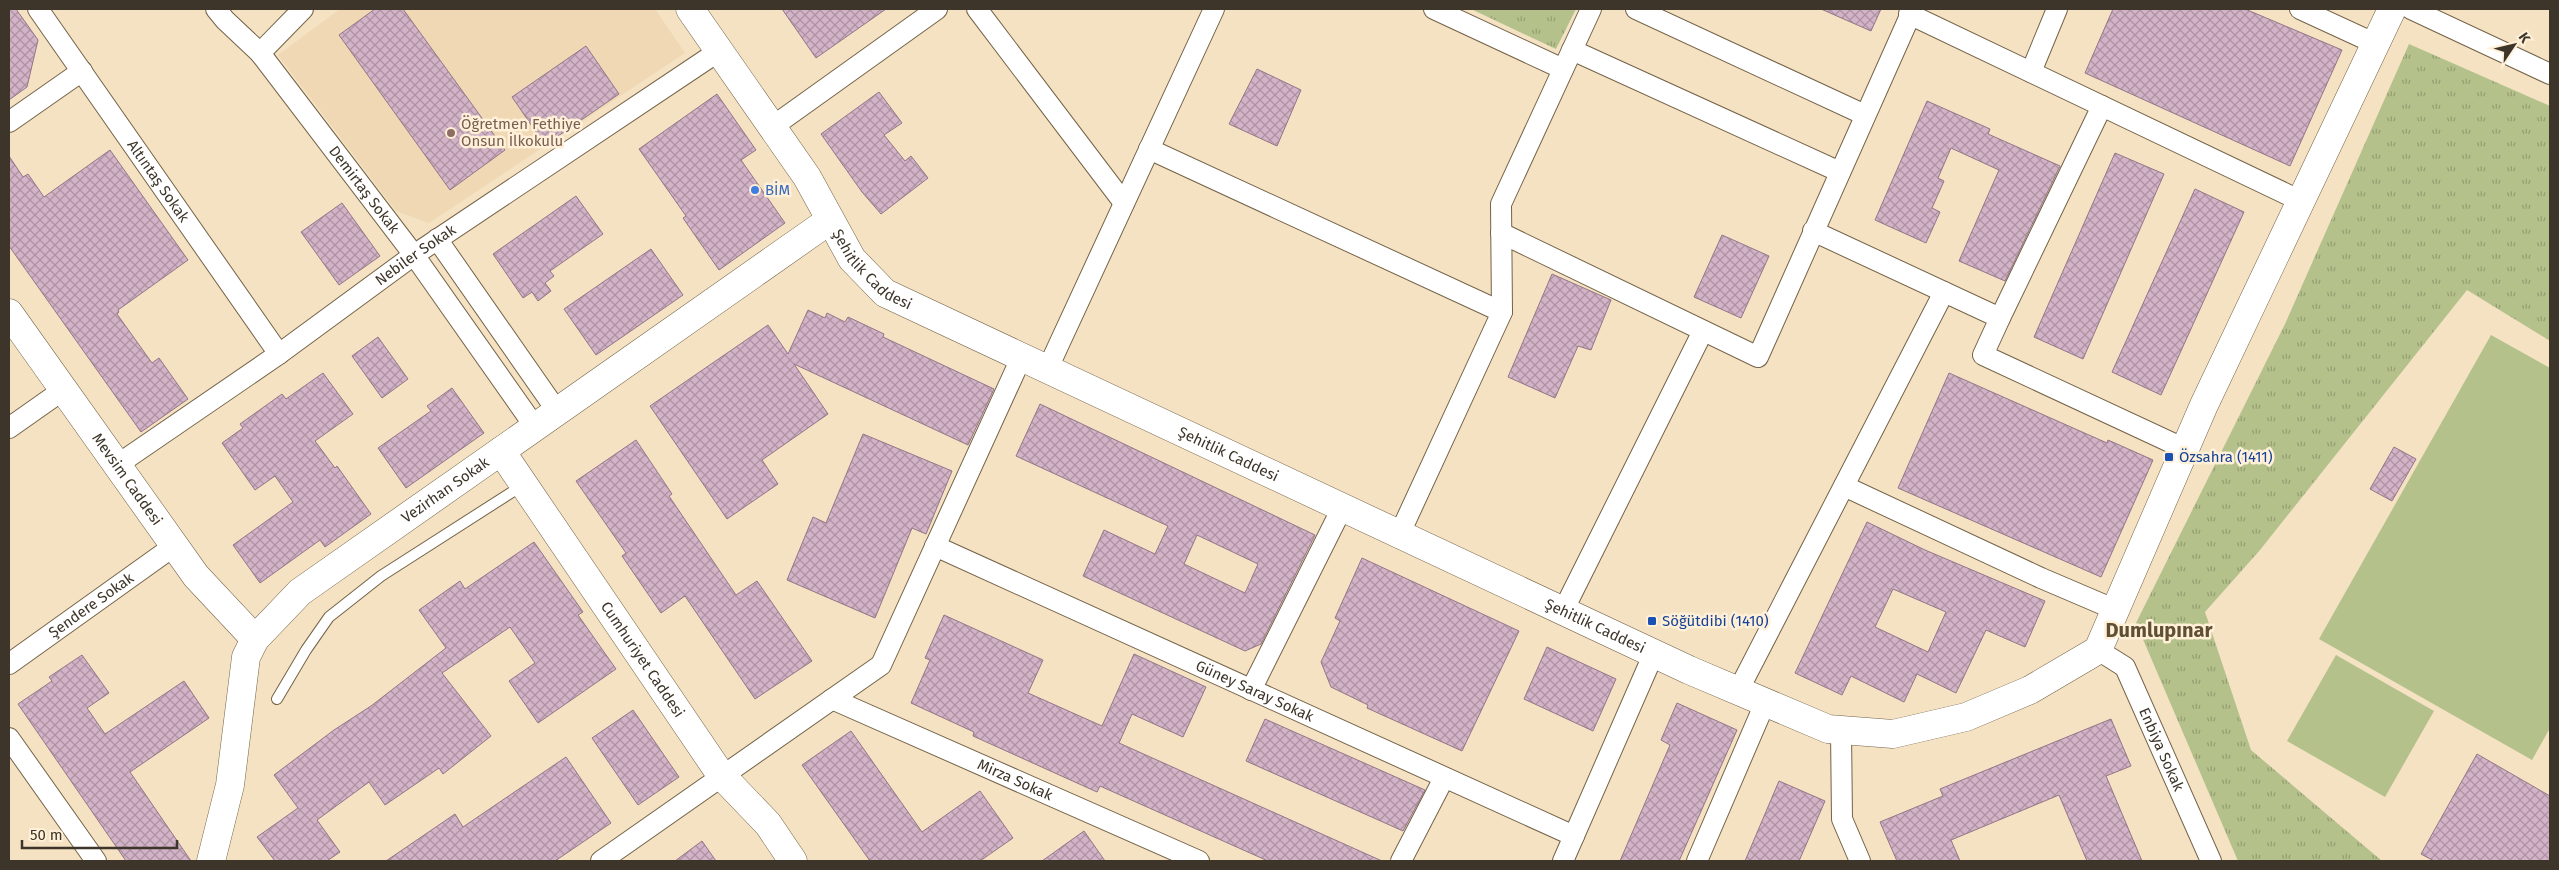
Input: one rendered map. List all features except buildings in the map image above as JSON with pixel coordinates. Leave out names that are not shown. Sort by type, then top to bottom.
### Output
[{"type":"street","name":"Altıntaş Sokak","points":[[38,9],[279,354]]},
{"type":"street","name":"Demirtaş Sokak","points":[[216,9],[224,20],[260,53],[414,255],[535,427]]},
{"type":"street","points":[[260,53],[303,9]]},
{"type":"street","name":"Şehitlik Caddesi","points":[[690,9],[807,177],[852,259],[885,293],[1654,653],[1828,729],[1893,734],[1966,717],[2030,690],[2098,650]]},
{"type":"street","points":[[772,127],[937,9]]},
{"type":"street","points":[[977,9],[1124,203]]},
{"type":"street","points":[[1048,368],[1214,9]]},
{"type":"street","points":[[1434,9],[1563,69]]},
{"type":"street","points":[[1400,533],[1502,312],[1500,204],[1591,9]]},
{"type":"street","points":[[1636,9],[1865,115]]},
{"type":"street","points":[[2031,72],[2057,9]]},
{"type":"street","points":[[2300,9],[2376,44]]},
{"type":"street","points":[[2098,650],[2185,449],[2392,9]]},
{"type":"street","points":[[2412,9],[2550,74]]},
{"type":"street","points":[[1501,234],[1758,357],[1911,12],[2031,72],[2301,201]]},
{"type":"street","points":[[1572,50],[1840,172]]},
{"type":"street","name":"Nebiler Sokak","points":[[116,465],[279,354],[437,239],[719,51]]},
{"type":"street","points":[[9,122],[82,71]]},
{"type":"street","points":[[2102,106],[1983,354],[2185,449]]},
{"type":"street","points":[[1149,149],[1502,312]]},
{"type":"street","name":"Vezirhan Sokak","points":[[217,855],[230,785],[246,657],[255,639],[300,592],[830,220]]},
{"type":"street","points":[[1814,231],[2000,318]]},
{"type":"street","points":[[437,239],[557,411]]},
{"type":"street","points":[[1738,691],[1944,292]]},
{"type":"street","name":"Mevsim Caddesi","points":[[9,313],[196,576],[255,639]]},
{"type":"street","points":[[1563,610],[1704,331]]},
{"type":"street","points":[[601,861],[721,775],[881,665],[1022,356]]},
{"type":"street","points":[[9,428],[64,390]]},
{"type":"street","name":"Cumhuriyet Caddesi","points":[[501,451],[721,775],[768,824],[793,861]]},
{"type":"street","points":[[1844,486],[2041,578],[2116,610]]},
{"type":"street","points":[[1251,690],[1343,506]]},
{"type":"street","name":"Şendere Sokak","points":[[9,664],[174,546]]},
{"type":"street","name":"Güney Saray Sokak","points":[[935,546],[1574,836]]},
{"type":"street","name":"Enbiya Sokak","points":[[2098,650],[2125,667],[2211,861]]},
{"type":"street","points":[[1562,861],[1654,653]]},
{"type":"street","name":"Mirza Sokak","points":[[832,699],[1199,861]]},
{"type":"street","points":[[1697,861],[1765,703]]},
{"type":"street","points":[[1841,730],[1842,819],[1860,861]]},
{"type":"street","points":[[9,738],[96,861]]},
{"type":"street","points":[[1401,861],[1444,778]]},
{"type":"lane","points":[[277,700],[306,650],[329,617],[380,576],[524,484]]},
{"type":"shaded area","name":"Öğretmen Fethiye Onsun İlkokulu","points":[[340,9],[655,9],[685,53],[429,223],[396,211],[278,55]]},
{"type":"green space","points":[[1471,9],[1576,9],[1556,49]]},
{"type":"green space","points":[[2409,44],[2550,106],[2550,341],[2467,290],[2260,550],[2205,612],[2251,750],[2382,861],[2238,861],[2136,623],[2285,324]]},
{"type":"green space","points":[[2491,335],[2550,368],[2550,728],[2532,760],[2319,639]]},
{"type":"green space","points":[[2336,655],[2434,711],[2385,797],[2287,741]]},
{"type":"place","name":"Öğretmen Fethiye Onsun İlkokulu","points":[[451,133]]},
{"type":"place","name":"BİM","points":[[755,190]]},
{"type":"place","name":"Özsahra (1411)","points":[[2169,457]]},
{"type":"place","name":"Söğütdibi (1410)","points":[[1652,621]]},
{"type":"district","name":"Dumlupınar","points":[[2159,630]]}]
